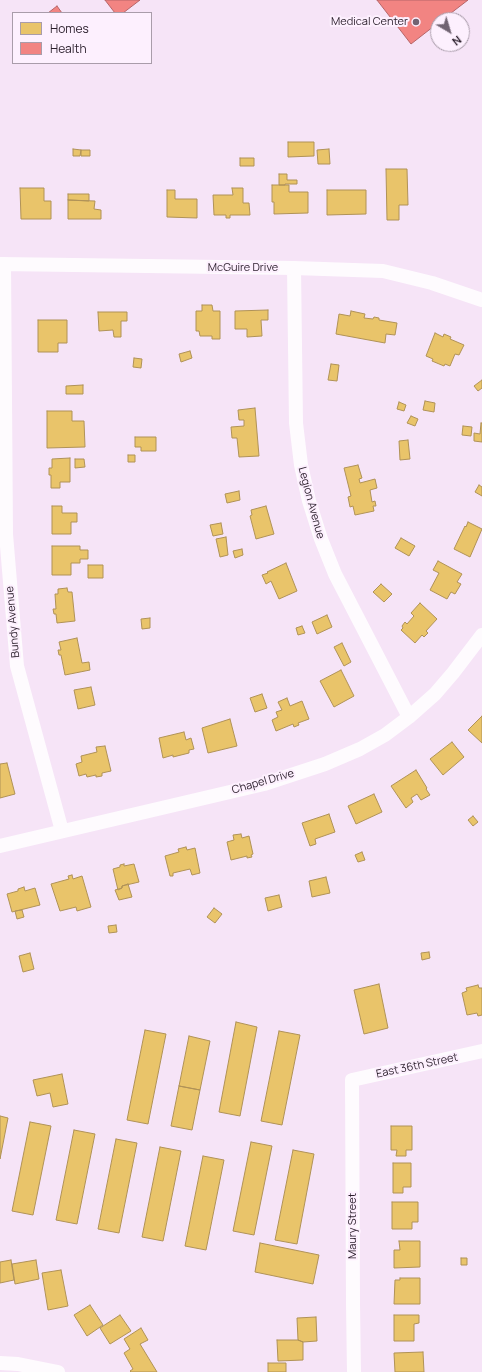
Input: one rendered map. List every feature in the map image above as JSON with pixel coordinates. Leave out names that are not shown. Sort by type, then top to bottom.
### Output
[{"type":"street","name":"McGuire Drive","points":[[2,264],[294,268],[383,271],[432,283],[482,300]]},
{"type":"street","name":"Bundy Avenue","points":[[2,264],[6,534],[17,666],[62,830]]},
{"type":"street","name":"Legion Avenue","points":[[294,268],[296,423],[300,465],[309,501],[321,539],[335,574],[409,717]]},
{"type":"street","name":"Chapel Drive","points":[[0,846],[62,830],[264,784],[325,764],[360,749],[409,717],[435,694],[454,673],[482,635]]},
{"type":"street","name":"East 36th Street","points":[[352,1080],[482,1051]]},
{"type":"street","name":"Maury Street","points":[[352,1080],[354,1372]]},
{"type":"street","points":[[0,1363],[18,1364],[58,1372]]},
{"type":"building: Homes","points":[[288,142],[314,142],[314,156],[288,157]]},
{"type":"building: Homes","points":[[73,149],[81,150],[80,156],[73,156]]},
{"type":"building: Homes","points":[[329,149],[330,164],[318,164],[317,150]]},
{"type":"building: Homes","points":[[81,150],[90,150],[90,156],[81,156]]},
{"type":"building: Homes","points":[[240,158],[254,158],[254,166],[240,166]]},
{"type":"building: Homes","points":[[386,169],[407,169],[408,205],[399,205],[399,220],[387,220]]},
{"type":"building: Homes","points":[[279,174],[287,174],[287,180],[297,180],[297,184],[279,185]]},
{"type":"building: Homes","points":[[272,185],[289,185],[289,192],[308,192],[308,213],[274,214]]},
{"type":"building: Homes","points":[[20,188],[44,188],[44,201],[51,201],[51,219],[21,219]]},
{"type":"building: Homes","points":[[232,188],[243,188],[243,203],[249,203],[250,215],[230,215],[230,218],[226,218],[226,215],[214,215],[213,195],[233,195]]},
{"type":"building: Homes","points":[[167,190],[175,190],[175,199],[197,199],[197,218],[167,217]]},
{"type":"building: Homes","points":[[327,190],[366,190],[366,214],[327,215]]},
{"type":"building: Homes","points":[[68,194],[89,194],[89,201],[68,200]]},
{"type":"building: Homes","points":[[68,200],[95,201],[94,209],[101,210],[101,219],[68,219]]},
{"type":"building: Homes","points":[[202,305],[212,305],[213,311],[220,311],[220,339],[212,339],[212,336],[200,336],[199,331],[196,331],[196,311],[202,311]]},
{"type":"building: Homes","points":[[268,310],[268,320],[261,320],[262,336],[247,337],[247,329],[235,329],[235,311]]},
{"type":"building: Homes","points":[[351,311],[365,314],[364,318],[373,319],[374,317],[379,318],[379,320],[397,323],[395,335],[386,334],[385,343],[336,334],[339,314],[350,316]]},
{"type":"building: Homes","points":[[98,312],[127,312],[127,321],[121,321],[121,337],[114,337],[113,330],[99,331]]},
{"type":"building: Homes","points":[[38,320],[67,320],[67,343],[58,343],[58,352],[38,352]]},
{"type":"building: Homes","points":[[435,333],[443,337],[444,334],[451,337],[450,339],[464,345],[459,355],[455,354],[450,366],[445,364],[444,366],[432,361],[433,359],[426,356]]},
{"type":"building: Homes","points":[[190,351],[192,358],[181,362],[179,354]]},
{"type":"building: Homes","points":[[134,358],[142,359],[141,368],[133,367]]},
{"type":"building: Homes","points":[[331,364],[339,365],[337,381],[328,380]]},
{"type":"building: Homes","points":[[482,380],[482,388],[478,391],[474,386]]},
{"type":"building: Homes","points":[[83,385],[83,394],[66,394],[66,386]]},
{"type":"building: Homes","points":[[425,401],[435,403],[434,412],[423,410]]},
{"type":"building: Homes","points":[[399,402],[406,405],[404,411],[397,409]]},
{"type":"building: Homes","points":[[255,408],[259,456],[239,457],[237,438],[232,438],[231,427],[244,426],[244,420],[239,420],[238,410]]},
{"type":"building: Homes","points":[[47,411],[72,411],[72,421],[84,421],[85,447],[47,448]]},
{"type":"building: Homes","points":[[411,416],[418,419],[415,426],[407,423]]},
{"type":"building: Homes","points":[[481,423],[482,442],[474,441],[474,433],[480,434]]},
{"type":"building: Homes","points":[[463,426],[472,427],[471,436],[462,435]]},
{"type":"building: Homes","points":[[135,437],[156,437],[156,451],[141,451],[141,447],[135,447]]},
{"type":"building: Homes","points":[[408,440],[410,459],[400,460],[399,441]]},
{"type":"building: Homes","points":[[128,455],[135,455],[135,462],[128,462]]},
{"type":"building: Homes","points":[[70,458],[70,482],[60,482],[60,488],[51,488],[51,475],[49,475],[49,468],[52,468],[52,459]]},
{"type":"building: Homes","points":[[75,459],[84,459],[85,467],[75,468]]},
{"type":"building: Homes","points":[[358,465],[362,478],[359,479],[360,483],[375,479],[377,488],[370,490],[372,502],[375,501],[376,506],[373,506],[374,511],[355,515],[353,506],[350,507],[348,497],[351,496],[344,468]]},
{"type":"building: Homes","points":[[479,485],[482,487],[482,496],[475,492]]},
{"type":"building: Homes","points":[[239,491],[240,500],[227,503],[225,494]]},
{"type":"building: Homes","points":[[52,506],[62,506],[62,513],[77,513],[77,522],[71,522],[71,534],[52,534]]},
{"type":"building: Homes","points":[[266,506],[274,534],[256,539],[250,516],[252,515],[251,510]]},
{"type":"building: Homes","points":[[468,522],[482,529],[470,557],[454,549]]},
{"type":"building: Homes","points":[[221,523],[223,534],[213,536],[210,525]]},
{"type":"building: Homes","points":[[226,537],[228,555],[220,557],[216,539]]},
{"type":"building: Homes","points":[[401,538],[415,546],[409,556],[395,548]]},
{"type":"building: Homes","points":[[52,546],[80,546],[80,550],[88,550],[88,559],[80,559],[80,563],[71,563],[71,575],[52,575]]},
{"type":"building: Homes","points":[[242,549],[243,555],[235,558],[233,551]]},
{"type":"building: Homes","points":[[438,561],[462,574],[457,582],[461,584],[455,594],[451,592],[447,599],[430,590],[439,573],[433,570]]},
{"type":"building: Homes","points":[[286,563],[297,591],[279,599],[271,581],[266,584],[262,575]]},
{"type":"building: Homes","points":[[88,565],[103,565],[103,578],[88,578]]},
{"type":"building: Homes","points":[[381,584],[392,594],[384,602],[373,592]]},
{"type":"building: Homes","points":[[67,588],[68,592],[72,592],[75,621],[57,623],[56,614],[54,614],[53,609],[56,609],[55,594],[58,594],[58,589]]},
{"type":"building: Homes","points":[[420,603],[437,619],[426,631],[428,633],[424,637],[422,635],[415,643],[401,630],[405,622],[407,624],[414,616],[411,613]]},
{"type":"building: Homes","points":[[327,615],[332,627],[317,634],[312,622]]},
{"type":"building: Homes","points":[[150,618],[150,628],[142,629],[141,619]]},
{"type":"building: Homes","points":[[302,626],[305,633],[298,635],[296,628]]},
{"type":"building: Homes","points":[[77,638],[82,663],[89,662],[90,670],[65,675],[61,655],[59,655],[58,650],[61,650],[59,642]]},
{"type":"building: Homes","points":[[342,643],[351,662],[344,666],[334,647]]},
{"type":"building: Homes","points":[[341,670],[354,696],[334,707],[320,681]]},
{"type":"building: Homes","points":[[91,687],[95,705],[78,709],[74,690]]},
{"type":"building: Homes","points":[[262,694],[267,708],[255,712],[250,698]]},
{"type":"building: Homes","points":[[287,698],[290,706],[302,701],[309,719],[298,723],[299,725],[294,727],[293,724],[276,731],[272,720],[278,717],[276,712],[282,710],[278,702]]},
{"type":"building: Homes","points":[[482,716],[482,743],[468,730]]},
{"type":"building: Homes","points":[[230,719],[237,746],[208,753],[202,728]]},
{"type":"building: Homes","points":[[184,732],[186,740],[191,738],[194,749],[189,750],[189,753],[163,758],[159,738]]},
{"type":"building: Homes","points":[[452,742],[464,757],[443,775],[430,759]]},
{"type":"building: Homes","points":[[105,746],[111,771],[102,773],[102,776],[96,777],[96,775],[87,777],[86,774],[79,776],[76,764],[82,762],[81,756],[97,752],[96,747]]},
{"type":"building: Homes","points":[[7,763],[15,794],[0,798],[0,764]]},
{"type":"building: Homes","points":[[416,770],[430,795],[421,800],[417,794],[411,798],[413,802],[406,808],[391,786]]},
{"type":"building: Homes","points":[[374,794],[382,812],[356,824],[348,806]]},
{"type":"building: Homes","points":[[329,814],[335,832],[315,839],[316,844],[310,846],[302,823]]},
{"type":"building: Homes","points":[[473,816],[478,822],[473,826],[468,820]]},
{"type":"building: Homes","points":[[241,834],[242,838],[249,836],[253,854],[251,855],[252,857],[247,858],[247,856],[231,860],[227,842],[234,840],[233,835]]},
{"type":"building: Homes","points":[[186,847],[187,850],[195,848],[200,873],[192,875],[190,869],[173,873],[173,876],[170,876],[165,856],[179,852],[178,849]]},
{"type":"building: Homes","points":[[362,852],[365,860],[358,862],[355,855]]},
{"type":"building: Homes","points":[[124,864],[124,866],[134,864],[139,882],[122,886],[122,888],[118,890],[113,869]]},
{"type":"building: Homes","points":[[72,875],[73,879],[82,876],[91,907],[77,911],[76,907],[60,911],[51,884],[69,879],[68,876]]},
{"type":"building: Homes","points":[[326,877],[330,893],[312,897],[309,881]]},
{"type":"building: Homes","points":[[128,884],[132,897],[119,900],[115,890]]},
{"type":"building: Homes","points":[[24,887],[25,891],[35,888],[40,905],[12,912],[7,894],[18,891],[18,889]]},
{"type":"building: Homes","points":[[279,895],[282,907],[268,911],[265,898]]},
{"type":"building: Homes","points":[[214,908],[222,914],[215,923],[207,917]]},
{"type":"building: Homes","points":[[22,910],[24,917],[17,919],[15,911]]},
{"type":"building: Homes","points":[[116,925],[117,932],[109,933],[108,926]]},
{"type":"building: Homes","points":[[429,952],[430,958],[422,960],[421,953]]},
{"type":"building: Homes","points":[[30,953],[34,969],[23,972],[19,956]]},
{"type":"building: Homes","points":[[379,984],[388,1028],[364,1034],[354,990]]},
{"type":"building: Homes","points":[[478,985],[479,988],[482,988],[482,1015],[478,1016],[477,1013],[467,1015],[462,993],[467,991],[466,988]]},
{"type":"building: Homes","points":[[236,1022],[257,1027],[240,1116],[219,1112]]},
{"type":"building: Homes","points":[[145,1030],[166,1034],[148,1124],[127,1120]]},
{"type":"building: Homes","points":[[279,1031],[300,1035],[282,1125],[261,1121]]},
{"type":"building: Homes","points":[[189,1036],[210,1041],[200,1090],[179,1086]]},
{"type":"building: Homes","points":[[62,1074],[68,1104],[53,1107],[50,1093],[37,1096],[33,1080]]},
{"type":"building: Homes","points":[[179,1086],[200,1090],[192,1130],[171,1126]]},
{"type":"building: Homes","points":[[0,1116],[8,1118],[0,1159]]},
{"type":"building: Homes","points":[[30,1122],[51,1126],[33,1215],[12,1211]]},
{"type":"building: Homes","points":[[391,1126],[412,1126],[412,1150],[406,1150],[406,1156],[396,1156],[397,1150],[391,1150]]},
{"type":"building: Homes","points":[[74,1130],[95,1134],[77,1224],[56,1220]]},
{"type":"building: Homes","points":[[116,1139],[137,1143],[119,1233],[98,1229]]},
{"type":"building: Homes","points":[[251,1142],[272,1146],[254,1235],[233,1231]]},
{"type":"building: Homes","points":[[160,1147],[181,1151],[163,1241],[142,1237]]},
{"type":"building: Homes","points":[[293,1150],[314,1154],[297,1244],[275,1240]]},
{"type":"building: Homes","points":[[203,1156],[224,1160],[206,1250],[185,1246]]},
{"type":"building: Homes","points":[[393,1163],[411,1163],[411,1187],[403,1187],[403,1193],[393,1193]]},
{"type":"building: Homes","points":[[392,1202],[418,1202],[418,1222],[412,1222],[412,1229],[392,1229]]},
{"type":"building: Homes","points":[[399,1241],[420,1241],[420,1267],[394,1268],[394,1250],[400,1250]]},
{"type":"building: Homes","points":[[260,1243],[319,1255],[313,1284],[255,1272]]},
{"type":"building: Homes","points":[[461,1258],[467,1258],[467,1265],[461,1265]]},
{"type":"building: Homes","points":[[11,1260],[14,1280],[0,1283],[0,1262]]},
{"type":"building: Homes","points":[[36,1260],[39,1279],[15,1284],[12,1264]]},
{"type":"building: Homes","points":[[61,1270],[68,1306],[48,1310],[42,1273]]},
{"type":"building: Homes","points":[[400,1278],[420,1278],[420,1304],[394,1304],[395,1280],[400,1280]]},
{"type":"building: Homes","points":[[90,1305],[103,1325],[87,1336],[74,1315]]},
{"type":"building: Homes","points":[[120,1315],[131,1331],[110,1344],[100,1328]]},
{"type":"building: Homes","points":[[394,1315],[419,1315],[419,1323],[414,1324],[414,1341],[394,1341]]},
{"type":"building: Homes","points":[[316,1317],[317,1341],[303,1342],[298,1340],[297,1318]]},
{"type":"building: Homes","points":[[141,1328],[148,1340],[140,1344],[157,1372],[130,1371],[133,1369],[124,1353],[130,1349],[124,1339]]},
{"type":"building: Homes","points":[[277,1340],[298,1340],[303,1342],[303,1360],[278,1361]]},
{"type":"building: Homes","points":[[423,1352],[424,1372],[395,1372],[394,1353]]},
{"type":"building: Homes","points":[[268,1363],[286,1363],[286,1372],[268,1372]]},
{"type":"building: Health","points":[[105,0],[140,0],[124,12],[114,12]]},
{"type":"building: Health","name":"Medical Center","points":[[377,0],[468,0],[452,12],[430,12],[430,29],[411,44]]},
{"type":"building: Health","points":[[57,6],[61,12],[49,12]]},
{"type":"place","name":"Medical Center","points":[[416,22]]}]
